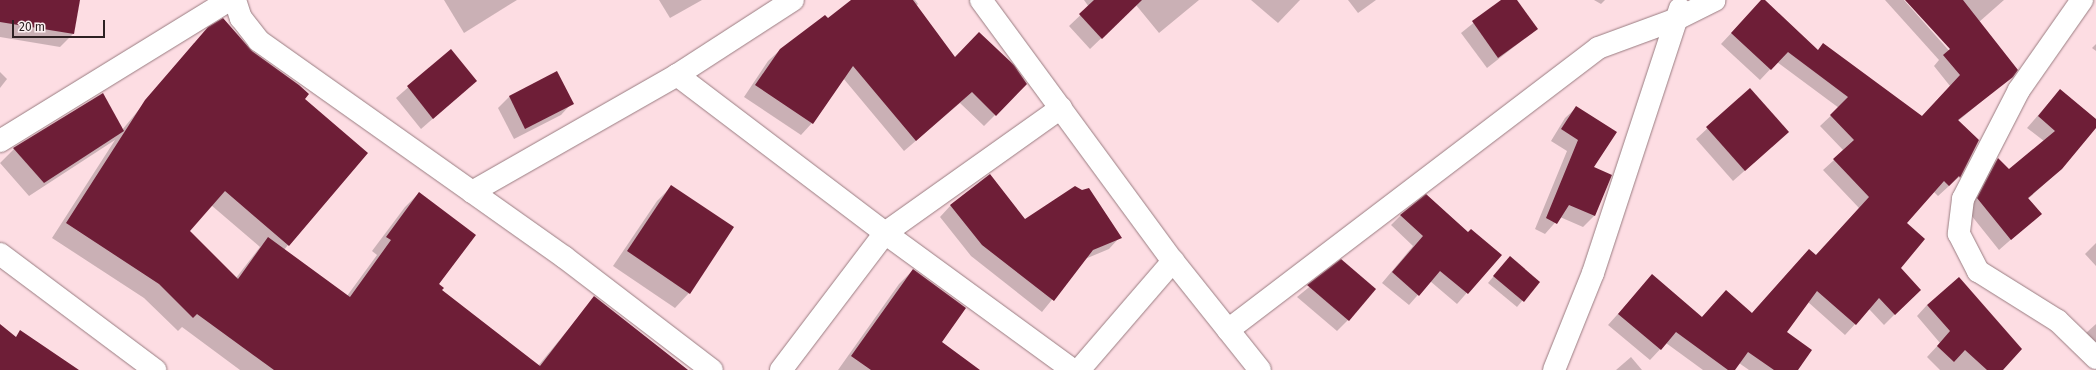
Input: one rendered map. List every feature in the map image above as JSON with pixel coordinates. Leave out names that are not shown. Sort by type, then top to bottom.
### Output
[{"type":"street","points":[[0,141],[229,0]]},
{"type":"street","points":[[235,0],[241,18],[259,42],[564,257],[712,370]]},
{"type":"street","points":[[472,192],[677,75],[793,0]]},
{"type":"street","points":[[981,0],[1173,262],[1260,370]]},
{"type":"street","points":[[1228,330],[1598,48],[1680,10],[1715,0]]},
{"type":"street","points":[[2082,0],[2019,90],[1963,199],[1959,234],[1978,270],[2058,321],[2096,358]]},
{"type":"street","points":[[1554,370],[1593,273],[1680,10]]},
{"type":"street","points":[[677,75],[885,233],[1072,370]]},
{"type":"street","points":[[781,370],[885,233],[1061,108]]},
{"type":"street","points":[[0,254],[146,367]]},
{"type":"street","points":[[1079,370],[1173,262]]},
{"type":"building","points":[[0,0],[80,0],[74,34],[0,22]]},
{"type":"building","points":[[851,0],[913,0],[955,57],[979,32],[1014,65],[1027,84],[996,116],[972,92],[916,141],[853,66],[813,124],[755,85],[780,49],[825,15],[828,18]]},
{"type":"building","points":[[1094,0],[1142,0],[1102,39],[1079,14]]},
{"type":"building","points":[[1501,0],[1517,0],[1538,29],[1498,58],[1472,21]]},
{"type":"building","points":[[1761,0],[1765,0],[1818,50],[1823,43],[1922,116],[1960,75],[1943,55],[1950,49],[1905,0],[1963,0],[2018,70],[2013,77],[1958,120],[1979,140],[1960,178],[1959,176],[1949,186],[1944,181],[1907,223],[1925,239],[1901,268],[1921,290],[1895,315],[1879,298],[1856,325],[1817,291],[1787,332],[1812,350],[1798,370],[1774,370],[1748,352],[1735,370],[1728,370],[1676,332],[1661,350],[1618,314],[1652,274],[1702,317],[1726,290],[1752,313],[1809,249],[1816,255],[1869,197],[1833,159],[1854,140],[1830,115],[1848,97],[1788,52],[1771,70],[1731,33]]},
{"type":"building","points":[[223,18],[252,51],[299,85],[309,94],[305,99],[368,153],[289,246],[225,191],[190,231],[238,279],[268,237],[350,297],[391,240],[386,237],[419,192],[476,235],[439,284],[444,288],[442,290],[540,366],[594,296],[688,370],[274,370],[197,314],[193,318],[159,284],[66,223],[145,100],[208,27]]},
{"type":"building","points":[[451,49],[477,81],[433,119],[407,86]]},
{"type":"building","points":[[557,71],[574,104],[525,129],[509,96]]},
{"type":"building","points":[[1750,88],[1789,132],[1745,171],[1706,127]]},
{"type":"building","points":[[2060,89],[2096,119],[2096,128],[2062,169],[2028,198],[2042,214],[2011,240],[1977,198],[1998,158],[2009,169],[2055,131],[2038,116]]},
{"type":"building","points":[[103,93],[124,131],[44,183],[13,148]]},
{"type":"building","points":[[1576,106],[1617,132],[1594,167],[1612,175],[1595,216],[1569,205],[1557,224],[1546,218],[1578,140],[1561,129]]},
{"type":"building","points":[[990,174],[1025,219],[1075,186],[1082,190],[1089,188],[1122,238],[1093,250],[1054,301],[982,245],[950,205]]},
{"type":"building","points":[[671,185],[734,227],[690,294],[627,251]]},
{"type":"building","points":[[1426,194],[1468,232],[1471,229],[1502,255],[1468,294],[1440,271],[1419,296],[1392,272],[1423,236],[1400,215]]},
{"type":"building","points":[[1510,256],[1540,282],[1524,302],[1493,276]]},
{"type":"building","points":[[1341,259],[1376,289],[1349,321],[1307,285]]},
{"type":"building","points":[[913,269],[966,308],[942,342],[980,370],[871,370],[851,356]]},
{"type":"building","points":[[1959,277],[2022,349],[2003,370],[1987,370],[1965,350],[1954,362],[1937,346],[1950,331],[1927,305]]},
{"type":"building","points":[[0,324],[16,337],[20,330],[79,370],[0,370]]}]
